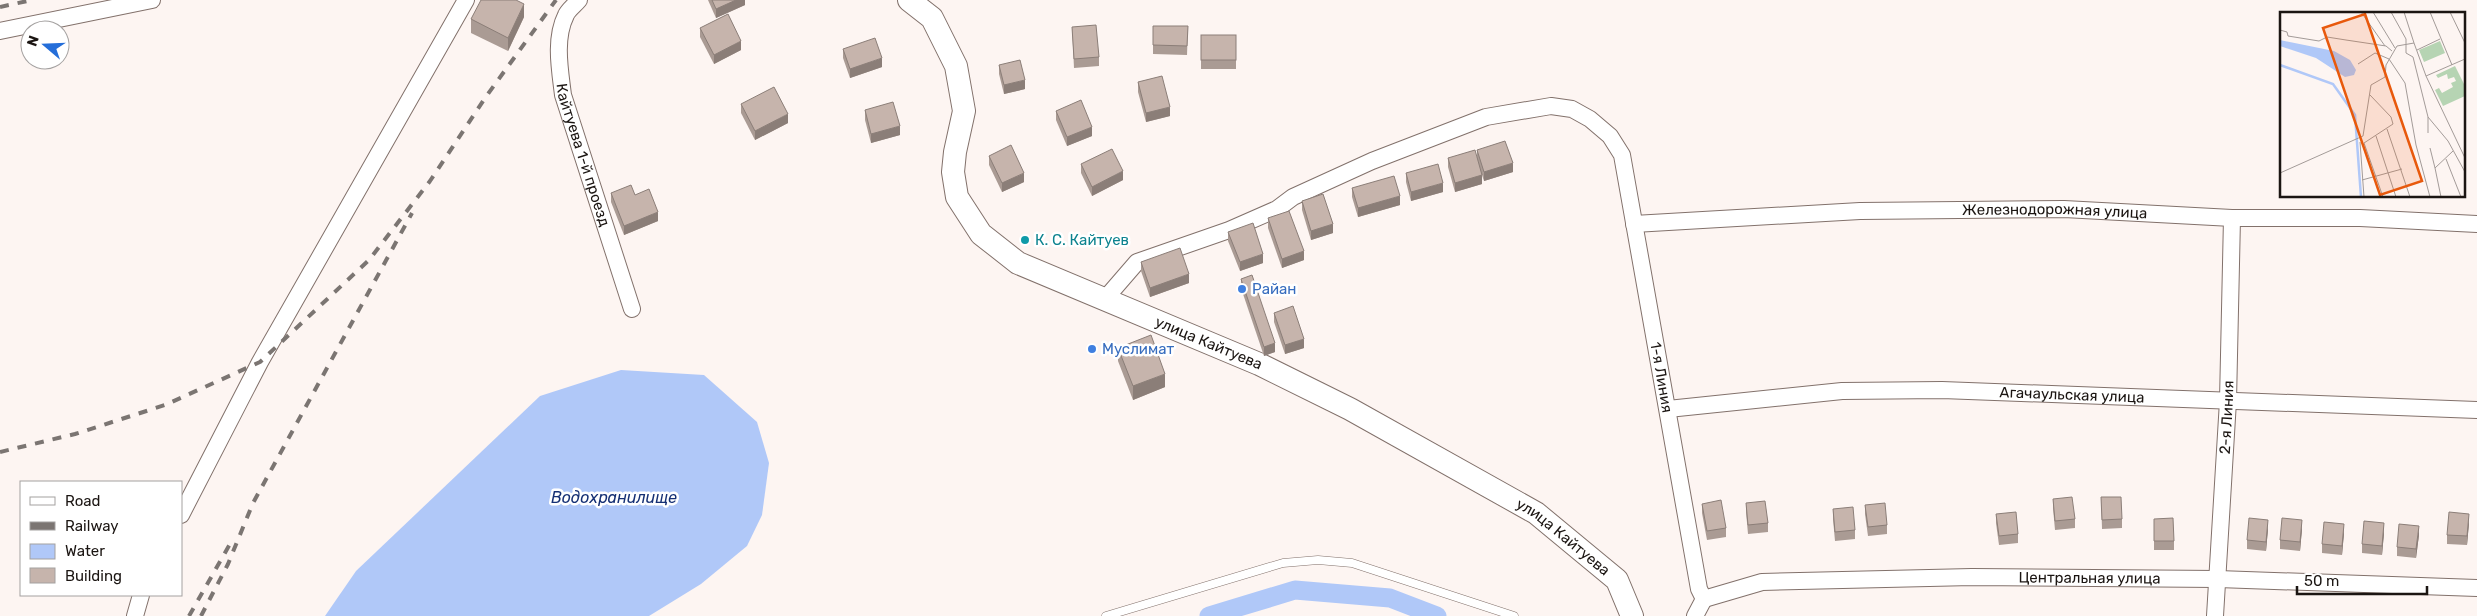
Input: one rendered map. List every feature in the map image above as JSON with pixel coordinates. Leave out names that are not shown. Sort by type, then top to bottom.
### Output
[{"type":"main road","name":"улица Кайтуева","points":[[909,0],[932,18],[956,66],[964,111],[955,152],[953,172],[957,197],[980,234],[1018,264],[1105,298],[1259,364],[1350,409],[1536,513],[1617,580],[1632,616]]},
{"type":"street","points":[[0,31],[152,0]]},
{"type":"street","points":[[182,513],[260,362],[466,0]]},
{"type":"street","name":"Кайтуева 1-й проезд","points":[[579,0],[566,14],[560,32],[559,62],[563,95],[632,309]]},
{"type":"street","name":"1-я Линия","points":[[1105,298],[1137,262],[1229,230],[1276,209],[1293,198],[1372,161],[1486,116],[1551,106],[1572,110],[1590,118],[1610,136],[1622,155],[1699,589],[1704,599]]},
{"type":"street","name":"Железнодорожная улица","points":[[1634,224],[1860,211],[2064,208],[2232,218],[2360,218],[2477,224]]},
{"type":"street","name":"2-я Линия","points":[[2215,616],[2228,401],[2232,218]]},
{"type":"street","name":"Агачаульская улица","points":[[1668,409],[1842,391],[1942,390],[2477,410]]},
{"type":"street","name":"Центральная улица","points":[[1704,599],[1762,582],[2039,577],[2218,579],[2477,588]]},
{"type":"street","points":[[135,616],[140,596]]},
{"type":"street","points":[[1694,616],[1704,599]]},
{"type":"lane","points":[[1106,616],[1283,563],[1318,560],[1352,563],[1514,616]]},
{"type":"water","name":"Водохранилище","points":[[621,370],[704,375],[757,422],[769,463],[762,515],[747,546],[701,584],[649,616],[325,616],[356,571],[540,396]]},
{"type":"building","points":[[481,0],[516,0],[524,4],[508,38],[471,19]]},
{"type":"building","points":[[712,0],[736,0],[716,9]]},
{"type":"building","points":[[728,14],[741,41],[714,55],[700,28]]},
{"type":"building","points":[[1096,25],[1099,57],[1074,59],[1072,27]]},
{"type":"building","points":[[1153,26],[1188,26],[1187,46],[1153,45]]},
{"type":"building","points":[[1201,35],[1236,35],[1236,60],[1201,60]]},
{"type":"building","points":[[875,38],[882,58],[850,69],[843,49]]},
{"type":"building","points":[[1020,60],[1025,80],[1004,85],[999,65]]},
{"type":"building","points":[[1162,76],[1170,107],[1146,113],[1138,82]]},
{"type":"building","points":[[774,87],[788,114],[755,131],[741,104]]},
{"type":"building","points":[[1081,100],[1092,127],[1067,137],[1056,111]]},
{"type":"building","points":[[893,102],[900,126],[871,134],[865,110]]},
{"type":"building","points":[[1505,141],[1513,163],[1484,172],[1477,150]]},
{"type":"building","points":[[1011,145],[1024,173],[1002,183],[989,156]]},
{"type":"building","points":[[1112,149],[1123,171],[1092,187],[1081,164]]},
{"type":"building","points":[[1475,150],[1482,175],[1455,183],[1448,158]]},
{"type":"building","points":[[1438,164],[1443,183],[1411,192],[1406,173]]},
{"type":"building","points":[[1394,176],[1400,196],[1358,208],[1352,188]]},
{"type":"building","points":[[631,185],[635,195],[649,189],[658,212],[624,226],[611,193]]},
{"type":"building","points":[[1323,194],[1333,224],[1311,231],[1302,201]]},
{"type":"building","points":[[1289,211],[1304,251],[1282,259],[1268,218]]},
{"type":"building","points":[[1253,223],[1263,254],[1240,262],[1228,232]]},
{"type":"building","points":[[1180,248],[1189,274],[1150,288],[1141,262]]},
{"type":"building","points":[[1252,275],[1275,343],[1264,347],[1241,279]]},
{"type":"building","points":[[1293,306],[1304,339],[1285,345],[1274,313]]},
{"type":"building","points":[[1151,335],[1165,374],[1133,386],[1118,348]]},
{"type":"building","points":[[2072,497],[2075,519],[2055,521],[2053,499]]},
{"type":"building","points":[[2101,497],[2121,497],[2122,519],[2102,520]]},
{"type":"building","points":[[1721,500],[1726,528],[1707,531],[1702,504]]},
{"type":"building","points":[[1765,501],[1768,523],[1748,525],[1746,503]]},
{"type":"building","points":[[1885,503],[1887,525],[1868,527],[1865,505]]},
{"type":"building","points":[[1853,507],[1855,530],[1835,532],[1833,509]]},
{"type":"building","points":[[2016,512],[2018,534],[1999,536],[1996,514]]},
{"type":"building","points":[[2449,512],[2469,514],[2467,536],[2447,535]]},
{"type":"building","points":[[2173,518],[2174,541],[2154,541],[2154,519]]},
{"type":"building","points":[[2249,518],[2268,520],[2266,542],[2247,540]]},
{"type":"building","points":[[2282,518],[2302,520],[2300,542],[2280,540]]},
{"type":"building","points":[[2364,521],[2384,523],[2382,546],[2362,544]]},
{"type":"building","points":[[2324,522],[2344,524],[2342,546],[2322,544]]},
{"type":"building","points":[[2399,524],[2419,526],[2416,549],[2397,547]]},
{"type":"waterway","points":[[1209,616],[1295,590],[1390,598],[1437,616]]},
{"type":"railway","points":[[0,7],[32,0]]},
{"type":"railway","points":[[0,452],[75,434],[165,405],[260,362],[369,260],[430,181],[485,98],[556,0]]},
{"type":"railway","points":[[201,616],[228,564],[253,503],[412,213]]},
{"type":"railway","points":[[189,616],[230,544]]},
{"type":"place","name":"К. С. Кайтуев","points":[[1025,240]]},
{"type":"place","name":"Райан","points":[[1242,289]]},
{"type":"place","name":"Муслимат","points":[[1092,349]]}]
